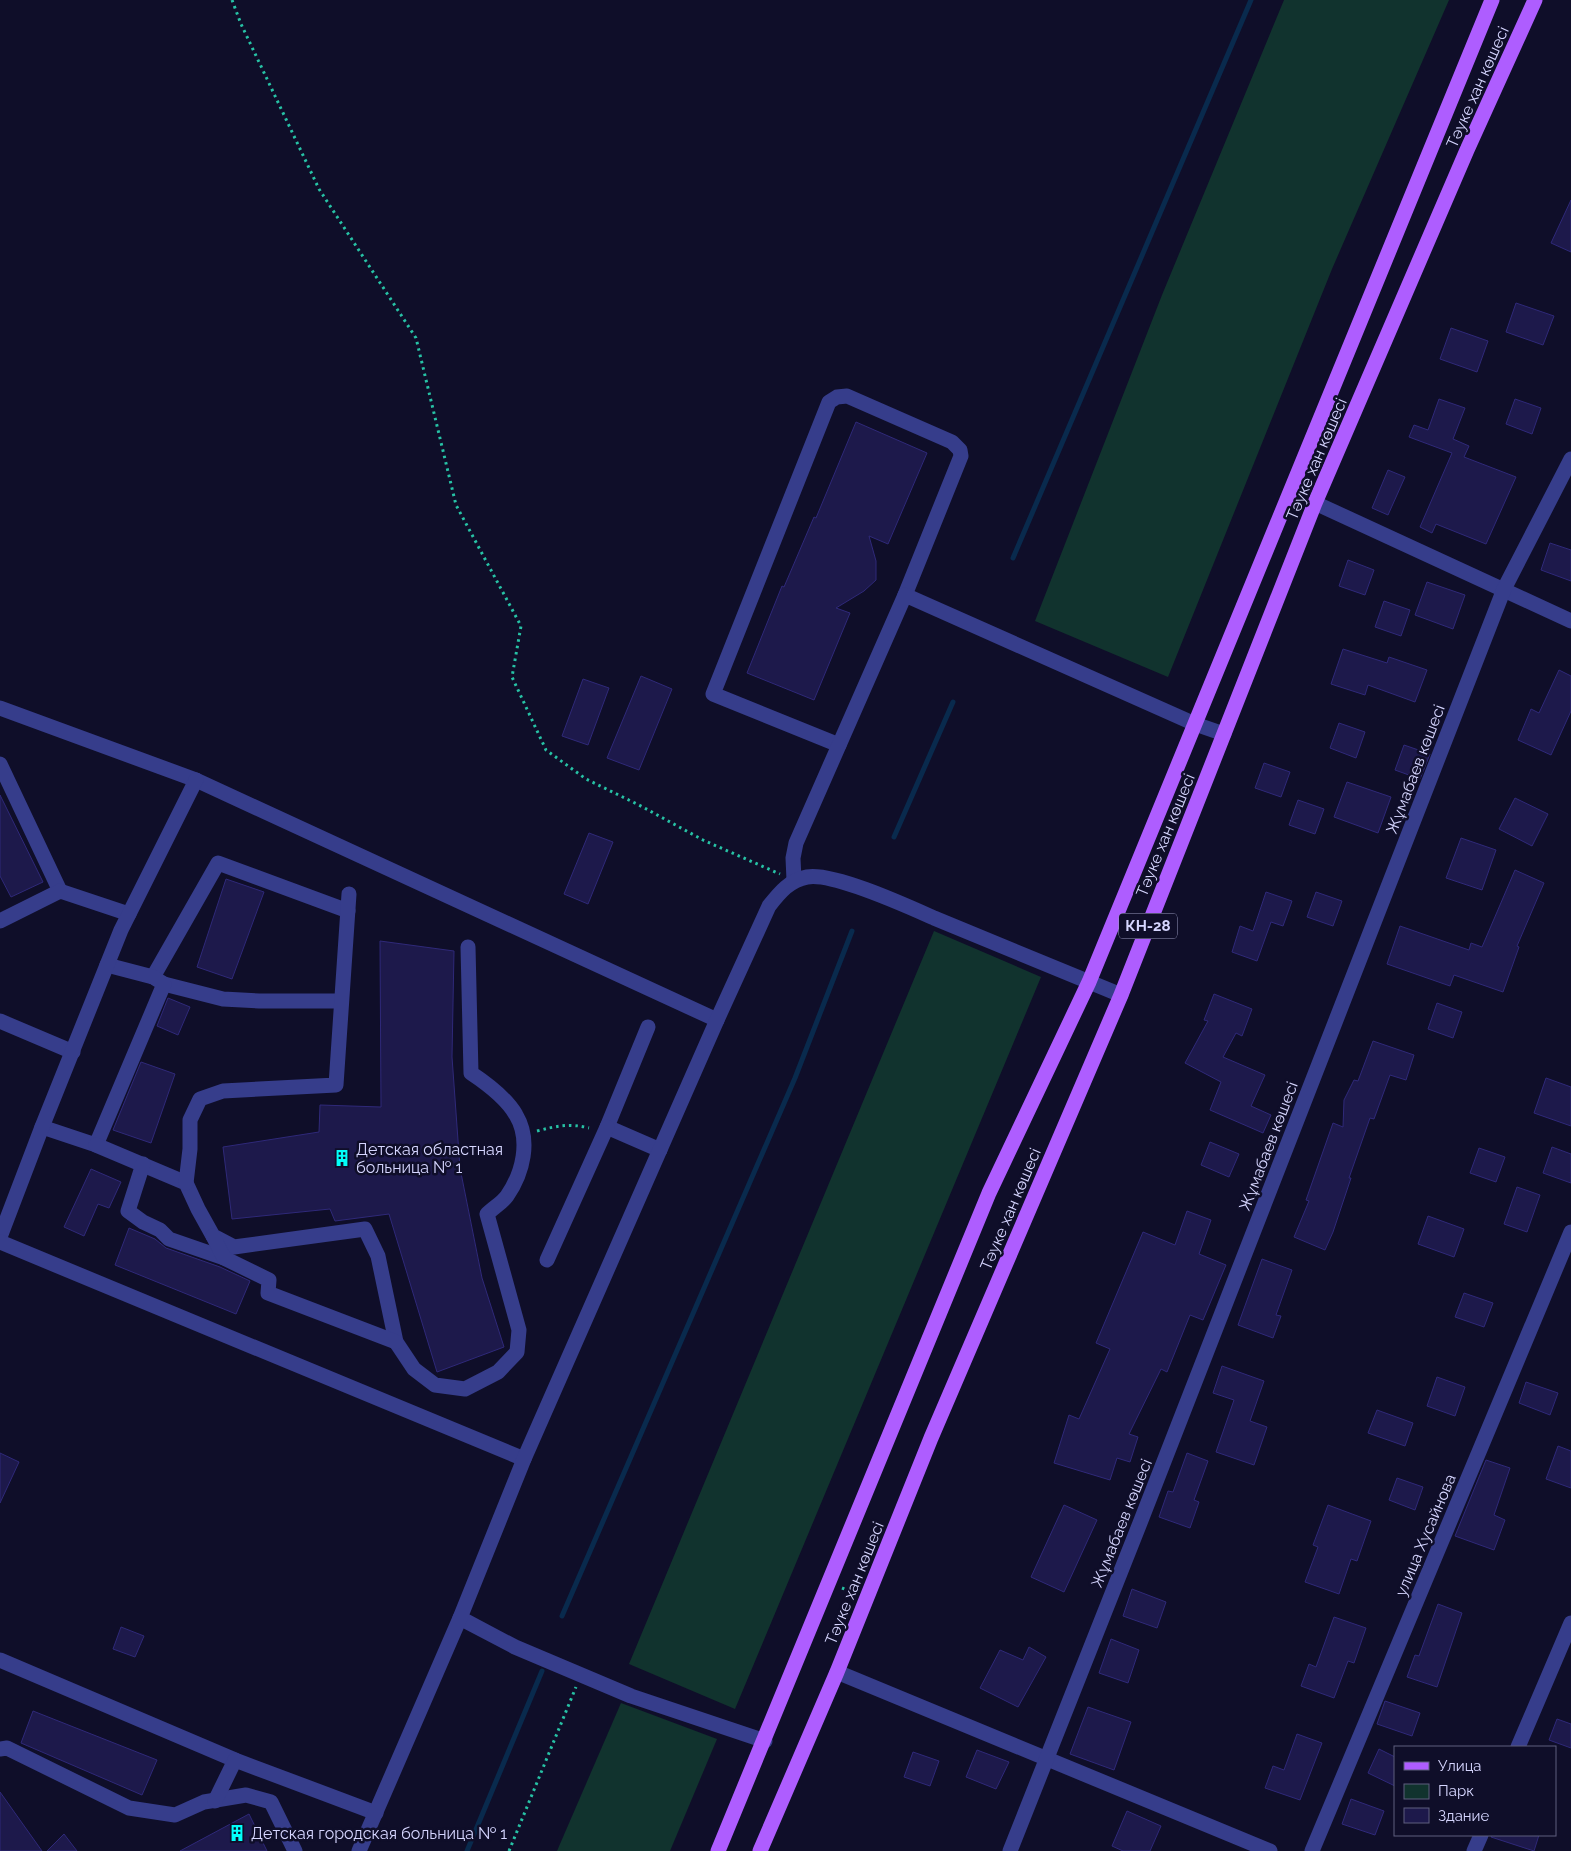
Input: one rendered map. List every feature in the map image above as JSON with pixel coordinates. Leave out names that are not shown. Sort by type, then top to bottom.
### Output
[{"type":"main road","name":"Тәуке хан көшесі","points":[[718,1851],[990,1192],[1089,982],[1492,0]]},
{"type":"main road","name":"Тәуке хан көшесі","points":[[760,1851],[837,1672],[931,1438],[1121,995],[1315,503],[1467,150],[1535,0]]},
{"type":"street","points":[[794,880],[793,858],[796,843],[905,595],[960,456],[960,450],[952,442],[847,396],[838,397],[830,402],[713,694],[839,745]]},
{"type":"street","name":"Жұмабаев көшесі","points":[[1010,1851],[1504,589],[1571,459]]},
{"type":"street","points":[[1315,503],[1571,620]]},
{"type":"street","points":[[905,595],[1195,724],[1224,734]]},
{"type":"street","points":[[0,708],[196,780],[717,1020]]},
{"type":"street","points":[[0,764],[60,891]]},
{"type":"street","points":[[0,1237],[3,1218],[107,965],[129,914],[196,780]]},
{"type":"street","points":[[96,1145],[159,981],[218,863],[348,911]]},
{"type":"street","points":[[359,1851],[460,1618],[524,1459],[717,1020],[770,906],[780,892],[794,880],[809,876],[828,877],[890,900],[1121,995]]},
{"type":"street","points":[[0,921],[60,891],[129,914]]},
{"type":"street","points":[[224,1258],[186,1183],[190,1149],[190,1120],[200,1099],[223,1091],[336,1085],[349,894]]},
{"type":"street","points":[[213,1236],[234,1247],[366,1229],[378,1256],[396,1342],[414,1369],[435,1385],[465,1389],[498,1372],[517,1352],[520,1330],[487,1214],[506,1196],[522,1165],[525,1140],[516,1115],[493,1088],[471,1073],[468,947]]},
{"type":"street","points":[[107,965],[223,999],[341,1001]]},
{"type":"street","points":[[0,1020],[72,1052]]},
{"type":"street","points":[[547,1260],[606,1130],[648,1027]]},
{"type":"street","points":[[42,1127],[96,1145],[186,1183]]},
{"type":"street","points":[[606,1130],[660,1150]]},
{"type":"street","points":[[143,1164],[128,1211],[143,1222],[160,1230],[169,1239],[224,1258],[269,1280],[268,1293],[396,1342]]},
{"type":"street","name":"улица Хусайнова","points":[[1312,1851],[1571,1232]]},
{"type":"street","points":[[0,1242],[524,1459]]},
{"type":"street","points":[[460,1618],[515,1648],[631,1696],[765,1741]]},
{"type":"street","points":[[1518,1746],[1571,1623]]},
{"type":"street","points":[[0,1660],[234,1760],[376,1813]]},
{"type":"street","points":[[837,1672],[1270,1851]]},
{"type":"street","points":[[0,1748],[7,1748],[129,1808],[175,1815],[204,1802],[246,1795],[271,1802],[295,1851]]},
{"type":"street","points":[[215,1801],[234,1760]]},
{"type":"street","points":[[1474,1851],[1481,1836]]},
{"type":"path","points":[[232,0],[241,24],[319,189],[416,338],[456,505],[521,626],[512,677],[546,750],[586,779],[703,840],[794,880]]},
{"type":"path","points":[[523,1134],[560,1125],[575,1125],[606,1130]]},
{"type":"path","points":[[830,1582],[866,1599]]},
{"type":"path","points":[[510,1851],[581,1675]]},
{"type":"green space","points":[[1284,0],[1449,0],[1332,269],[1168,677],[1035,621],[1162,295]]},
{"type":"green space","points":[[934,931],[1041,977],[735,1709],[629,1664]]},
{"type":"green space","points":[[621,1703],[717,1739],[670,1851],[557,1851]]},
{"type":"building","points":[[1571,200],[1571,252],[1551,243]]},
{"type":"building","points":[[1516,303],[1554,316],[1543,345],[1506,332]]},
{"type":"building","points":[[1451,328],[1488,341],[1477,372],[1440,359]]},
{"type":"building","points":[[1439,399],[1465,408],[1453,439],[1469,446],[1464,457],[1516,477],[1486,544],[1436,524],[1432,533],[1420,527],[1452,453],[1409,437],[1414,425],[1428,430]]},
{"type":"building","points":[[1515,399],[1541,408],[1532,434],[1506,424]]},
{"type":"building","points":[[856,422],[927,453],[888,544],[869,536],[876,561],[876,580],[864,591],[836,608],[850,613],[814,700],[747,673],[782,586],[784,587],[814,517],[816,518]]},
{"type":"building","points":[[1388,470],[1405,477],[1388,515],[1372,508]]},
{"type":"building","points":[[1550,543],[1571,550],[1571,581],[1541,570]]},
{"type":"building","points":[[1348,560],[1374,570],[1365,595],[1339,586]]},
{"type":"building","points":[[1427,582],[1465,595],[1453,629],[1415,615]]},
{"type":"building","points":[[1384,601],[1410,610],[1401,636],[1375,627]]},
{"type":"building","points":[[1343,649],[1387,663],[1389,657],[1427,670],[1415,702],[1368,685],[1365,695],[1331,684]]},
{"type":"building","points":[[1559,670],[1571,676],[1571,711],[1551,755],[1518,740],[1531,709],[1539,713]]},
{"type":"building","points":[[641,676],[672,689],[639,770],[607,758]]},
{"type":"building","points":[[583,679],[609,688],[588,745],[562,736]]},
{"type":"building","points":[[1339,723],[1365,732],[1356,758],[1330,748]]},
{"type":"building","points":[[1404,745],[1430,754],[1420,779],[1395,770]]},
{"type":"building","points":[[1264,763],[1290,772],[1281,797],[1255,788]]},
{"type":"building","points":[[1347,782],[1391,797],[1378,833],[1334,817]]},
{"type":"building","points":[[0,795],[43,882],[11,897],[0,876]]},
{"type":"building","points":[[1515,798],[1548,814],[1532,846],[1499,829]]},
{"type":"building","points":[[1298,800],[1324,809],[1315,834],[1289,825]]},
{"type":"building","points":[[589,833],[613,842],[588,904],[564,894]]},
{"type":"building","points":[[1461,838],[1496,850],[1482,890],[1446,878]]},
{"type":"building","points":[[1515,870],[1544,883],[1517,946],[1519,947],[1503,992],[1454,975],[1450,986],[1387,964],[1400,926],[1469,950],[1471,943],[1482,947]]},
{"type":"building","points":[[226,879],[264,892],[232,979],[197,967]]},
{"type":"building","points":[[1266,892],[1292,901],[1283,926],[1271,922],[1257,961],[1232,952],[1240,926],[1253,931]]},
{"type":"building","points":[[1316,892],[1342,901],[1333,926],[1307,917]]},
{"type":"building","name":"Детская областная больница № 1","points":[[380,941],[454,951],[452,1057],[460,1168],[482,1278],[504,1347],[437,1372],[389,1214],[335,1221],[330,1209],[232,1219],[223,1147],[319,1132],[320,1105],[381,1107]]},
{"type":"building","points":[[1214,994],[1252,1009],[1242,1036],[1236,1033],[1223,1057],[1265,1075],[1251,1106],[1271,1115],[1263,1133],[1210,1110],[1221,1082],[1185,1063],[1208,1021],[1204,1020]]},
{"type":"building","points":[[168,998],[190,1007],[178,1035],[157,1026]]},
{"type":"building","points":[[1437,1003],[1462,1012],[1453,1038],[1428,1029]]},
{"type":"building","points":[[1373,1041],[1414,1055],[1406,1080],[1390,1075],[1374,1119],[1370,1118],[1333,1232],[1325,1250],[1294,1237],[1309,1201],[1306,1200],[1333,1123],[1343,1127],[1344,1100],[1354,1080],[1358,1081]]},
{"type":"building","points":[[141,1062],[175,1074],[151,1143],[113,1130]]},
{"type":"building","points":[[1546,1078],[1571,1087],[1571,1126],[1534,1113]]},
{"type":"building","points":[[1210,1142],[1239,1154],[1229,1177],[1201,1165]]},
{"type":"building","points":[[1552,1147],[1571,1154],[1571,1183],[1543,1173]]},
{"type":"building","points":[[1479,1148],[1505,1157],[1496,1182],[1470,1173]]},
{"type":"building","points":[[91,1169],[121,1182],[109,1208],[98,1204],[84,1236],[64,1227]]},
{"type":"building","points":[[1517,1187],[1540,1195],[1527,1232],[1504,1224]]},
{"type":"building","points":[[1187,1211],[1211,1220],[1199,1254],[1226,1265],[1203,1320],[1190,1315],[1167,1372],[1161,1369],[1129,1434],[1138,1437],[1130,1462],[1117,1458],[1110,1480],[1054,1463],[1069,1415],[1079,1419],[1110,1349],[1096,1343],[1143,1232],[1175,1245]]},
{"type":"building","points":[[1428,1216],[1464,1229],[1454,1257],[1418,1244]]},
{"type":"building","points":[[129,1228],[155,1239],[166,1248],[220,1267],[250,1281],[236,1314],[115,1265]]},
{"type":"building","points":[[1262,1259],[1292,1270],[1276,1315],[1281,1316],[1273,1338],[1238,1325]]},
{"type":"building","points":[[1464,1293],[1493,1303],[1484,1327],[1455,1317]]},
{"type":"building","points":[[1222,1366],[1264,1381],[1250,1421],[1267,1427],[1254,1465],[1216,1452],[1234,1400],[1213,1393]]},
{"type":"building","points":[[1437,1377],[1465,1387],[1455,1416],[1427,1406]]},
{"type":"building","points":[[1526,1382],[1558,1393],[1550,1415],[1519,1403]]},
{"type":"building","points":[[1377,1410],[1413,1423],[1405,1446],[1368,1433]]},
{"type":"building","points":[[1558,1446],[1571,1451],[1571,1488],[1546,1479]]},
{"type":"building","points":[[0,1453],[19,1462],[0,1503]]},
{"type":"building","points":[[1187,1453],[1208,1461],[1194,1500],[1199,1502],[1190,1528],[1159,1517],[1168,1491],[1173,1492]]},
{"type":"building","points":[[1486,1460],[1510,1468],[1494,1515],[1505,1520],[1494,1550],[1455,1536]]},
{"type":"building","points":[[1397,1478],[1423,1487],[1415,1510],[1389,1500]]},
{"type":"building","points":[[1064,1505],[1097,1520],[1064,1592],[1031,1577]]},
{"type":"building","points":[[1328,1505],[1371,1521],[1357,1561],[1351,1559],[1339,1594],[1305,1582],[1318,1547],[1313,1545]]},
{"type":"building","points":[[1132,1589],[1166,1602],[1157,1628],[1123,1616]]},
{"type":"building","points":[[1438,1604],[1462,1613],[1437,1687],[1407,1677],[1415,1655],[1419,1656]]},
{"type":"building","points":[[1334,1617],[1366,1628],[1354,1663],[1348,1661],[1334,1698],[1301,1686],[1309,1664],[1316,1667]]},
{"type":"building","points":[[121,1627],[144,1636],[135,1657],[113,1649]]},
{"type":"building","points":[[1111,1639],[1139,1650],[1128,1683],[1099,1673]]},
{"type":"building","points":[[1029,1647],[1046,1657],[1018,1707],[980,1688],[1000,1650],[1023,1660]]},
{"type":"building","points":[[1385,1701],[1420,1713],[1412,1736],[1377,1724]]},
{"type":"building","points":[[1088,1707],[1131,1722],[1114,1770],[1070,1754]]},
{"type":"building","points":[[33,1711],[157,1760],[142,1795],[21,1743]]},
{"type":"building","points":[[1557,1719],[1571,1724],[1571,1748],[1549,1740]]},
{"type":"building","points":[[1297,1734],[1322,1743],[1300,1800],[1265,1788],[1273,1766],[1284,1770]]},
{"type":"building","points":[[1379,1749],[1394,1756],[1394,1786],[1368,1773]]},
{"type":"building","points":[[977,1750],[1009,1762],[996,1789],[966,1777]]},
{"type":"building","points":[[913,1752],[939,1761],[930,1786],[904,1777]]},
{"type":"building","points":[[0,1792],[42,1851],[0,1851]]},
{"type":"building","points":[[1351,1799],[1384,1811],[1375,1835],[1342,1824]]},
{"type":"building","points":[[1127,1811],[1161,1826],[1150,1851],[1123,1851],[1112,1846]]},
{"type":"building","name":"Детская городская больница № 1","points":[[249,1814],[267,1851],[180,1851]]},
{"type":"building","points":[[64,1834],[77,1851],[47,1851]]},
{"type":"building","points":[[1492,1836],[1539,1836],[1534,1851]]},
{"type":"waterway","points":[[1013,558],[1251,0]]},
{"type":"waterway","points":[[894,837],[953,702]]},
{"type":"waterway","points":[[562,1616],[795,1078],[852,931]]},
{"type":"waterway","points":[[467,1851],[542,1671]]},
{"type":"place","name":"Детская областная больница № 1","points":[[342,1158]]},
{"type":"place","name":"Детская городская больница № 1","points":[[237,1833]]}]
